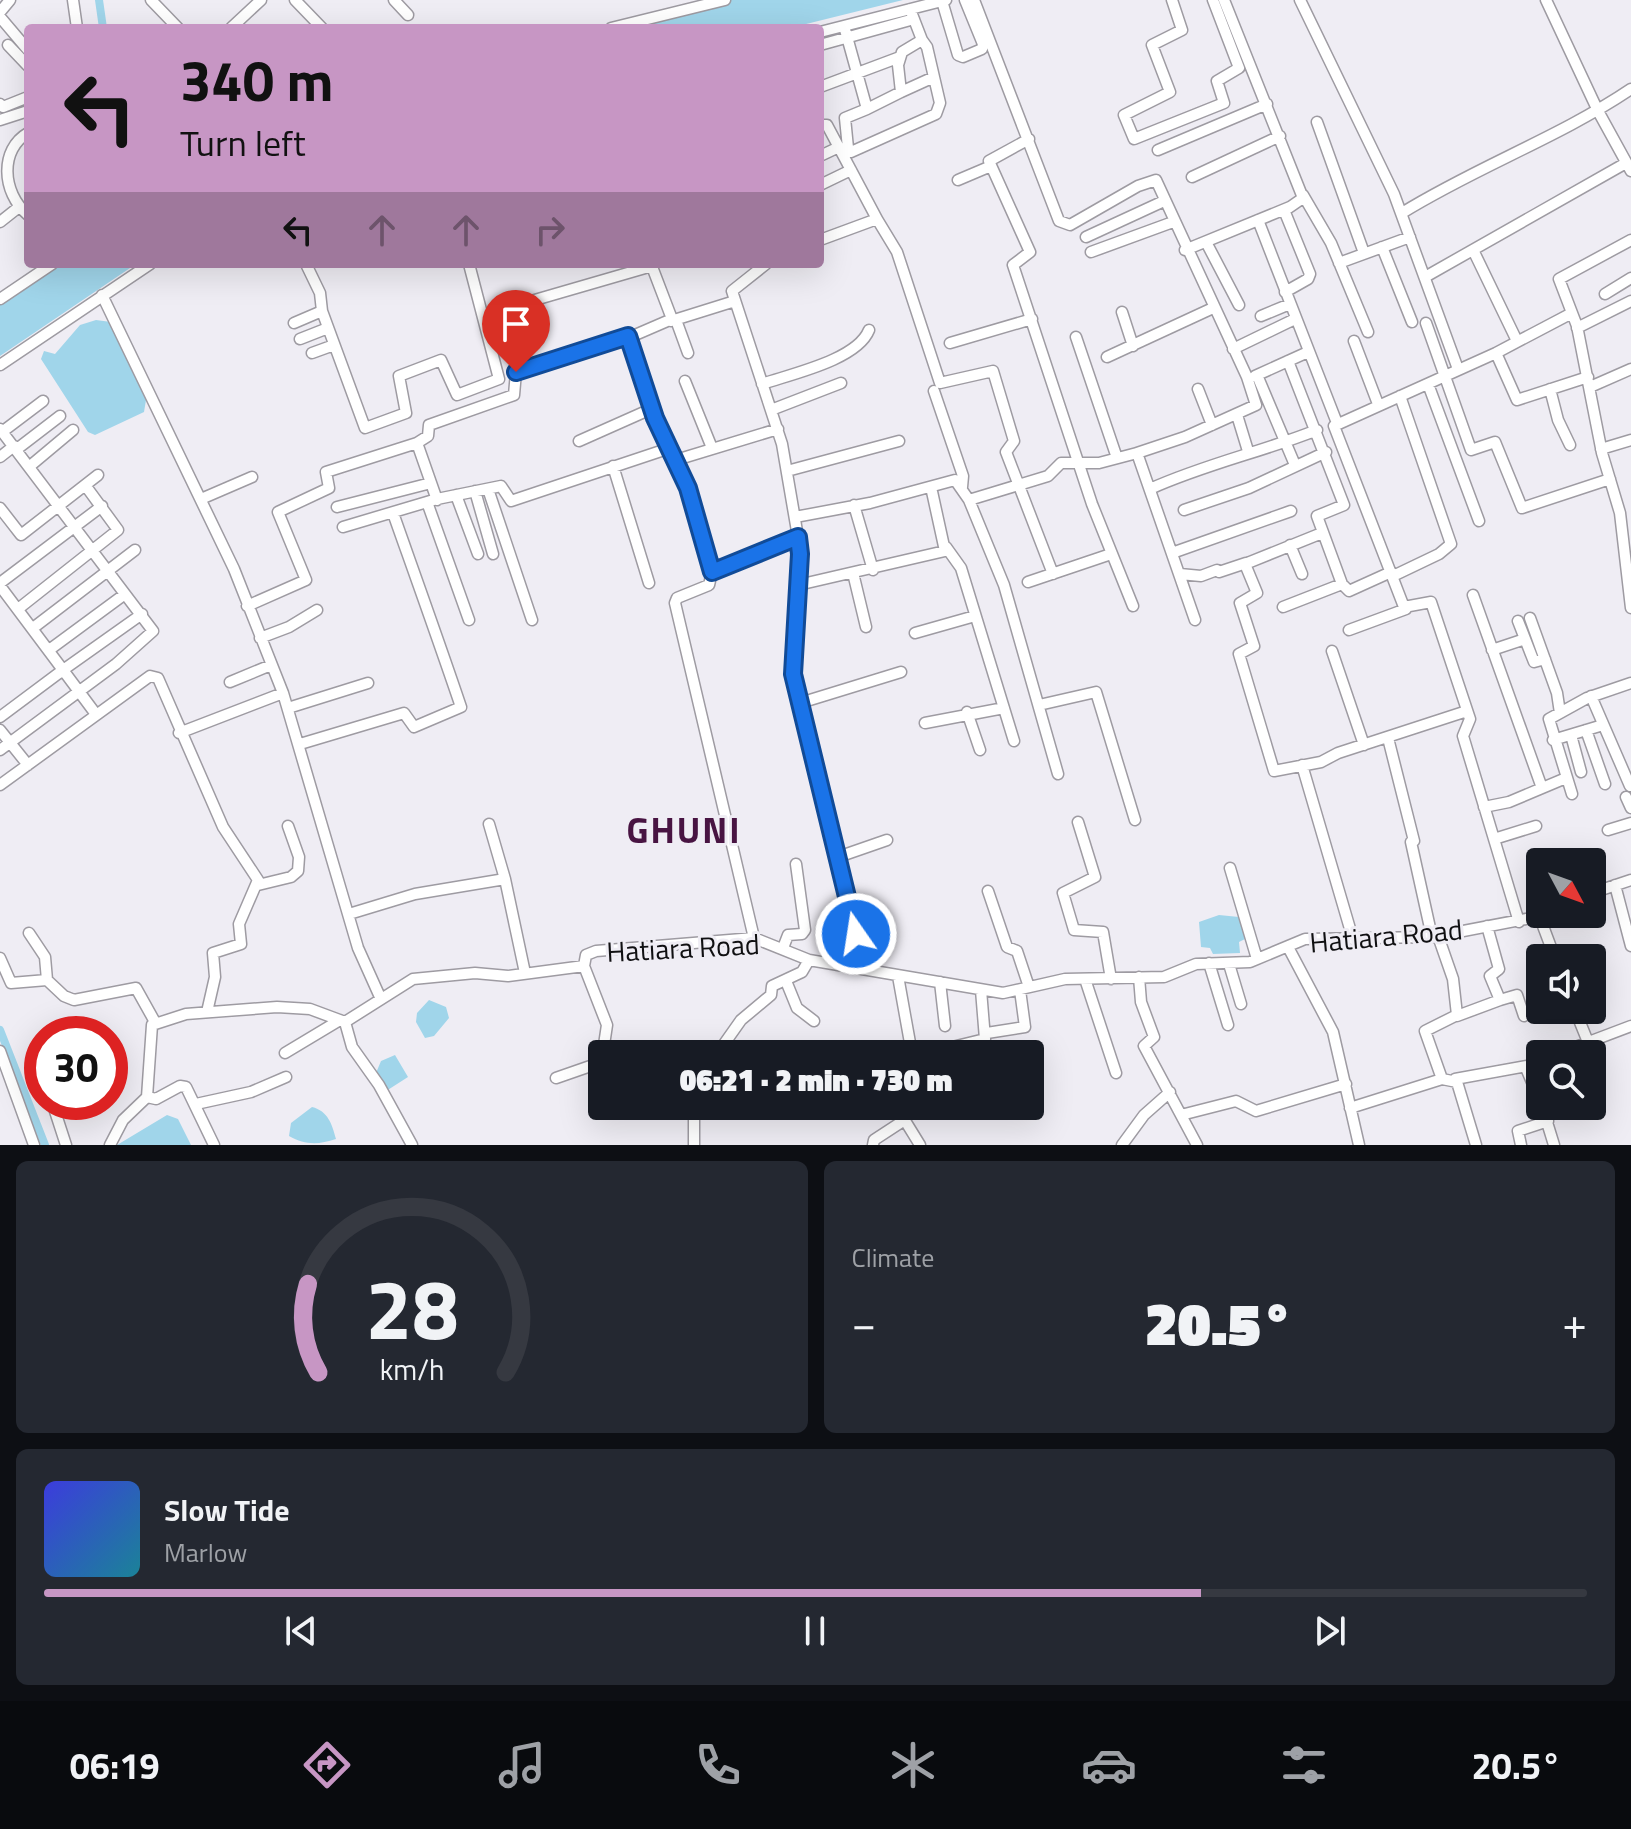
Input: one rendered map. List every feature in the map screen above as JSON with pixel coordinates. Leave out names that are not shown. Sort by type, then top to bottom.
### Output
[{"type":"street","points":[[10,0],[0,14],[8,45],[24,62]]},
{"type":"street","points":[[73,0],[76,24]]},
{"type":"street","points":[[151,0],[174,24]]},
{"type":"street","points":[[295,0],[318,24]]},
{"type":"street","points":[[394,0],[408,15]]},
{"type":"street","points":[[627,24],[725,0]]},
{"type":"street","points":[[824,31],[912,14],[944,1],[958,55],[963,57],[982,49],[983,44],[965,0]]},
{"type":"street","points":[[974,0],[1062,224],[1070,225],[1153,179],[1233,349],[1253,377],[1295,465]]},
{"type":"street","points":[[1172,0],[1182,30],[1152,44],[1170,92],[1124,115],[1134,139],[1224,103],[1217,81],[1239,68],[1213,0]]},
{"type":"street","points":[[1224,0],[1303,195],[1339,263],[1368,332]]},
{"type":"street","points":[[1300,0],[1402,213],[1458,369]]},
{"type":"street","points":[[1425,277],[1628,167],[1546,0]]},
{"type":"street","points":[[235,24],[254,2]]},
{"type":"street","points":[[824,44],[899,23],[912,14]]},
{"type":"street","points":[[912,14],[927,47],[934,77],[940,103],[936,114],[851,152],[845,118],[934,77]]},
{"type":"street","points":[[899,23],[901,92]]},
{"type":"street","points":[[844,26],[855,75],[867,109]]},
{"type":"street","points":[[824,86],[855,75],[922,40]]},
{"type":"street","points":[[1402,213],[1443,188],[1598,111],[1631,89]]},
{"type":"street","points":[[0,104],[3,107],[24,99]]},
{"type":"street","points":[[1158,150],[1267,104]]},
{"type":"street","points":[[5,118],[17,137]]},
{"type":"street","points":[[1317,122],[1364,253]]},
{"type":"street","points":[[824,125],[827,125],[897,252],[940,383],[992,370],[1014,441],[1006,452],[1053,574]]},
{"type":"street","points":[[0,222],[24,211],[1,177],[1,162],[4,143],[24,134]]},
{"type":"street","points":[[1192,177],[1280,136]]},
{"type":"street","points":[[1029,139],[991,158],[991,166],[1030,252],[1013,265],[1078,461],[1133,606]]},
{"type":"street","points":[[824,154],[839,147]]},
{"type":"street","points":[[958,180],[991,166]]},
{"type":"street","points":[[824,183],[851,170]]},
{"type":"street","points":[[1185,250],[1284,210],[1300,202],[1303,195]]},
{"type":"street","points":[[1086,237],[1164,201]]},
{"type":"street","points":[[1284,210],[1310,274],[1308,279],[1285,292]]},
{"type":"street","points":[[824,239],[877,219]]},
{"type":"street","points":[[1258,220],[1337,423]]},
{"type":"street","points":[[1091,252],[1173,222]]},
{"type":"street","points":[[1339,263],[1410,237]]},
{"type":"street","points":[[1631,240],[1559,279],[1577,328],[1601,449],[1620,513],[1631,608]]},
{"type":"street","points":[[1206,242],[1239,305]]},
{"type":"street","points":[[1382,247],[1412,322]]},
{"type":"street","points":[[1474,252],[1517,341]]},
{"type":"street","points":[[0,299],[46,268]]},
{"type":"street","points":[[0,365],[144,268]]},
{"type":"street","points":[[308,268],[320,293],[322,311],[365,428],[406,413],[399,376],[441,360],[457,395],[497,381],[500,376],[470,268]]},
{"type":"street","points":[[514,306],[641,268]]},
{"type":"street","points":[[652,268],[688,353]]},
{"type":"street","points":[[760,268],[732,288],[778,429],[787,471],[798,537],[792,663],[861,968]]},
{"type":"street","points":[[1605,294],[1631,278]]},
{"type":"street","points":[[102,295],[201,499],[283,693],[358,948],[380,997]]},
{"type":"street","points":[[247,606],[306,579],[278,510],[329,488],[327,471],[417,443],[428,436],[429,425],[514,395],[516,372],[735,301]]},
{"type":"street","points":[[1577,328],[1631,301]]},
{"type":"street","points":[[1261,316],[1290,304]]},
{"type":"street","points":[[1107,357],[1213,308]]},
{"type":"street","points":[[294,323],[322,311]]},
{"type":"street","points":[[1122,312],[1133,346]]},
{"type":"street","points":[[1406,609],[1334,428],[1337,423],[1496,353],[1572,313]]},
{"type":"street","points":[[950,343],[1032,319]]},
{"type":"street","points":[[1233,349],[1295,319]]},
{"type":"street","points":[[1426,323],[1471,450],[1495,442],[1522,509],[1610,479]]},
{"type":"street","points":[[300,339],[328,328]]},
{"type":"street","points":[[762,384],[841,356],[864,339],[869,330]]},
{"type":"street","points":[[628,336],[651,409],[676,460],[697,515],[712,572],[709,585],[677,598],[675,603],[754,938]]},
{"type":"street","points":[[1076,337],[1117,458]]},
{"type":"street","points":[[1354,341],[1378,404]]},
{"type":"street","points":[[312,353],[334,345]]},
{"type":"street","points":[[1253,377],[1308,352]]},
{"type":"street","points":[[1496,353],[1516,400],[1631,369]]},
{"type":"street","points":[[1288,361],[1326,452],[1344,505],[1317,516]]},
{"type":"street","points":[[969,500],[1048,476],[1061,463],[1097,463],[1137,453],[1237,415],[1256,405],[1253,377]]},
{"type":"street","points":[[685,381],[712,448]]},
{"type":"street","points":[[771,410],[841,383]]},
{"type":"street","points":[[1428,384],[1479,521]]},
{"type":"street","points":[[1198,389],[1212,425]]},
{"type":"street","points":[[1550,389],[1558,420],[1570,445]]},
{"type":"street","points":[[934,391],[963,476],[962,488]]},
{"type":"street","points":[[1312,503],[1342,584],[1349,591],[1439,554],[1451,544],[1400,396]]},
{"type":"street","points":[[0,750],[152,633],[142,614],[1,430],[43,401]]},
{"type":"street","points":[[579,441],[651,409]]},
{"type":"street","points":[[1237,415],[1248,451]]},
{"type":"street","points":[[0,457],[60,416]]},
{"type":"street","points":[[676,460],[778,429]]},
{"type":"street","points":[[30,466],[73,430]]},
{"type":"street","points":[[1150,489],[1248,451],[1286,442],[1317,430]]},
{"type":"street","points":[[1601,449],[1631,440]]},
{"type":"street","points":[[787,471],[899,441]]},
{"type":"street","points":[[417,443],[469,620]]},
{"type":"street","points":[[343,527],[475,491],[504,487],[511,501],[670,448]]},
{"type":"street","points":[[1184,510],[1249,488],[1326,452]]},
{"type":"street","points":[[1137,453],[1195,620]]},
{"type":"street","points":[[613,466],[649,583]]},
{"type":"street","points":[[0,508],[21,535],[98,475]]},
{"type":"street","points":[[201,499],[252,477]]},
{"type":"street","points":[[795,517],[955,480],[969,500],[1004,585],[1058,774]]},
{"type":"street","points":[[337,507],[431,483]]},
{"type":"street","points":[[18,609],[119,529],[85,485]]},
{"type":"street","points":[[931,487],[946,547],[960,565],[1014,741]]},
{"type":"street","points":[[488,489],[532,620]]},
{"type":"street","points":[[475,491],[493,554]]},
{"type":"street","points":[[456,495],[478,554]]},
{"type":"street","points":[[854,505],[873,570]]},
{"type":"street","points":[[95,713],[0,584],[102,506]]},
{"type":"street","points":[[1172,553],[1291,511]]},
{"type":"street","points":[[300,744],[405,712],[414,727],[461,707],[450,681],[445,651],[393,513]]},
{"type":"street","points":[[1180,574],[1201,576],[1246,563],[1322,533]]},
{"type":"street","points":[[712,572],[798,537]]},
{"type":"street","points":[[1290,545],[1302,574]]},
{"type":"street","points":[[798,585],[944,552],[946,547]]},
{"type":"street","points":[[33,628],[135,550]]},
{"type":"street","points":[[1028,582],[1111,554]]},
{"type":"street","points":[[1246,563],[1257,593],[1240,603],[1254,646],[1240,656],[1274,771],[1321,762],[1467,711]]},
{"type":"street","points":[[853,573],[866,627]]},
{"type":"street","points":[[1283,607],[1342,584]]},
{"type":"street","points":[[49,650],[125,594]]},
{"type":"street","points":[[1473,595],[1542,788]]},
{"type":"street","points":[[1349,630],[1426,600],[1431,602],[1467,711],[1470,722],[1463,736],[1519,922]]},
{"type":"street","points":[[260,638],[289,627],[317,610]]},
{"type":"street","points":[[0,717],[142,614]]},
{"type":"street","points":[[915,633],[975,616]]},
{"type":"street","points":[[1545,659],[1534,662],[1525,639],[1524,620],[1545,659],[1560,713]]},
{"type":"street","points":[[1492,650],[1525,639]]},
{"type":"street","points":[[1332,651],[1364,745]]},
{"type":"street","points":[[230,682],[271,665]]},
{"type":"street","points":[[800,703],[901,672]]},
{"type":"street","points":[[0,785],[95,713],[154,676],[160,681],[179,733],[223,827],[255,873],[258,885],[239,924],[241,944],[213,953],[215,977],[207,1012]]},
{"type":"street","points":[[288,708],[368,683]]},
{"type":"street","points":[[1572,794],[1548,720],[1591,696],[1631,683]]},
{"type":"street","points":[[1039,705],[1096,692],[1135,820]]},
{"type":"street","points":[[179,733],[283,693]]},
{"type":"street","points":[[1591,696],[1628,792],[1631,808]]},
{"type":"street","points":[[925,723],[967,712],[1004,708]]},
{"type":"street","points":[[967,712],[980,750]]},
{"type":"street","points":[[1553,740],[1603,725]]},
{"type":"street","points":[[0,730],[28,765]]},
{"type":"street","points":[[1586,730],[1605,784]]},
{"type":"street","points":[[1571,735],[1581,772]]},
{"type":"street","points":[[1388,738],[1435,936],[1453,979],[1457,1016]]},
{"type":"street","points":[[1302,765],[1353,939]]},
{"type":"street","points":[[1484,807],[1509,802],[1566,778]]},
{"type":"street","points":[[1078,822],[1095,877],[1063,893],[1074,930],[1103,932],[1111,979]]},
{"type":"street","points":[[1608,830],[1631,823]]},
{"type":"street","points":[[489,824],[505,879],[525,973]]},
{"type":"street","points":[[258,885],[291,877],[298,871],[299,857],[288,826]]},
{"type":"street","points":[[1494,839],[1536,826]]},
{"type":"street","points":[[838,857],[887,840]]},
{"type":"street","points":[[783,948],[788,935],[802,934],[805,930],[796,864]]},
{"type":"street","points":[[1230,868],[1257,959]]},
{"type":"street","points":[[349,914],[415,894],[505,879]]},
{"type":"street","points":[[1606,888],[1631,880]]},
{"type":"street","points":[[1615,885],[1631,946]]},
{"type":"street","points":[[987,1033],[1025,1027],[1024,988],[1017,951],[1007,947],[988,891]]},
{"type":"street","name":"Hatiara Road","points":[[285,1053],[413,979],[475,973],[508,976],[584,966],[586,955],[596,951],[754,938],[809,960],[1003,993],[1085,979],[1164,977],[1196,964],[1229,964],[1257,959],[1318,937],[1435,936],[1526,921]]},
{"type":"street","points":[[1487,926],[1499,969],[1490,976],[1500,1000]]},
{"type":"street","points":[[29,933],[45,957],[47,980]]},
{"type":"street","points":[[1288,947],[1333,1032],[1359,1145]]},
{"type":"street","points":[[0,958],[11,983],[47,980],[74,1000],[136,988],[155,1022]]},
{"type":"street","points":[[727,1040],[741,1020],[771,995],[772,986],[802,972],[809,960]]},
{"type":"street","points":[[1209,963],[1228,1025]]},
{"type":"street","points":[[1229,964],[1241,1004]]},
{"type":"street","points":[[584,966],[607,1025],[605,1040]]},
{"type":"street","points":[[898,976],[909,1040]]},
{"type":"street","points":[[1139,977],[1141,1002],[1154,1036],[1144,1046],[1197,1145]]},
{"type":"street","points":[[1085,979],[1116,1073]]},
{"type":"street","points":[[786,981],[797,1008],[814,1021]]},
{"type":"street","points":[[940,982],[945,1026]]},
{"type":"street","points":[[981,990],[987,1033],[984,1040]]},
{"type":"street","points":[[1442,1079],[1425,1031],[1517,995],[1524,1016]]},
{"type":"street","points":[[155,1022],[207,1012],[302,1008],[343,1021],[352,1047],[379,1085],[412,1145]]},
{"type":"street","points":[[110,1145],[123,1120],[147,1097],[149,1034],[155,1022]]},
{"type":"street","points":[[1593,1040],[1631,1026]]},
{"type":"street","points":[[0,1051],[34,1145]]},
{"type":"street","points":[[556,1078],[588,1065]]},
{"type":"street","points":[[1350,1108],[1442,1079],[1526,1066]]},
{"type":"street","points":[[196,1104],[251,1092],[286,1077]]},
{"type":"street","points":[[1455,1079],[1476,1145]]},
{"type":"street","points":[[1181,1115],[1236,1101],[1256,1111],[1346,1084]]},
{"type":"street","points":[[147,1097],[156,1099],[182,1086],[196,1104],[214,1145]]},
{"type":"street","points":[[1122,1145],[1144,1115],[1170,1092]]},
{"type":"street","points":[[58,1120],[66,1145]]},
{"type":"street","points":[[694,1120],[694,1145]]},
{"type":"street","points":[[873,1145],[874,1140],[903,1120]]},
{"type":"street","points":[[905,1120],[920,1145]]},
{"type":"street","points":[[1521,1145],[1518,1131],[1548,1121],[1554,1145]]},
{"type":"water","points":[[730,0],[903,0],[806,24],[631,24]]},
{"type":"water","points":[[50,268],[130,268],[0,356],[0,301]]},
{"type":"water","points":[[96,320],[111,322],[146,400],[144,412],[95,435],[88,432],[41,359],[44,351],[55,354],[80,325]]},
{"type":"water","points":[[1219,915],[1239,917],[1245,939],[1239,942],[1240,953],[1213,954],[1210,948],[1201,947],[1199,922]]},
{"type":"water","points":[[429,1000],[446,1007],[449,1018],[434,1036],[425,1038],[416,1022],[417,1013]]},
{"type":"water","points":[[395,1055],[408,1077],[383,1093],[376,1073],[381,1061]]},
{"type":"water","points":[[312,1107],[326,1115],[336,1139],[312,1143],[289,1136],[291,1123]]},
{"type":"water","points":[[167,1115],[178,1119],[191,1145],[117,1145]]},
{"type":"waterway","points":[[99,0],[102,24]]},
{"type":"waterway","points":[[0,1030],[45,1145]]},
{"type":"district","name":"GHUNI","points":[[684,830]]},
{"type":"route","points":[[516,372],[628,336],[655,418],[688,488],[712,572],[798,537],[800,554],[793,674],[856,934]]}]
